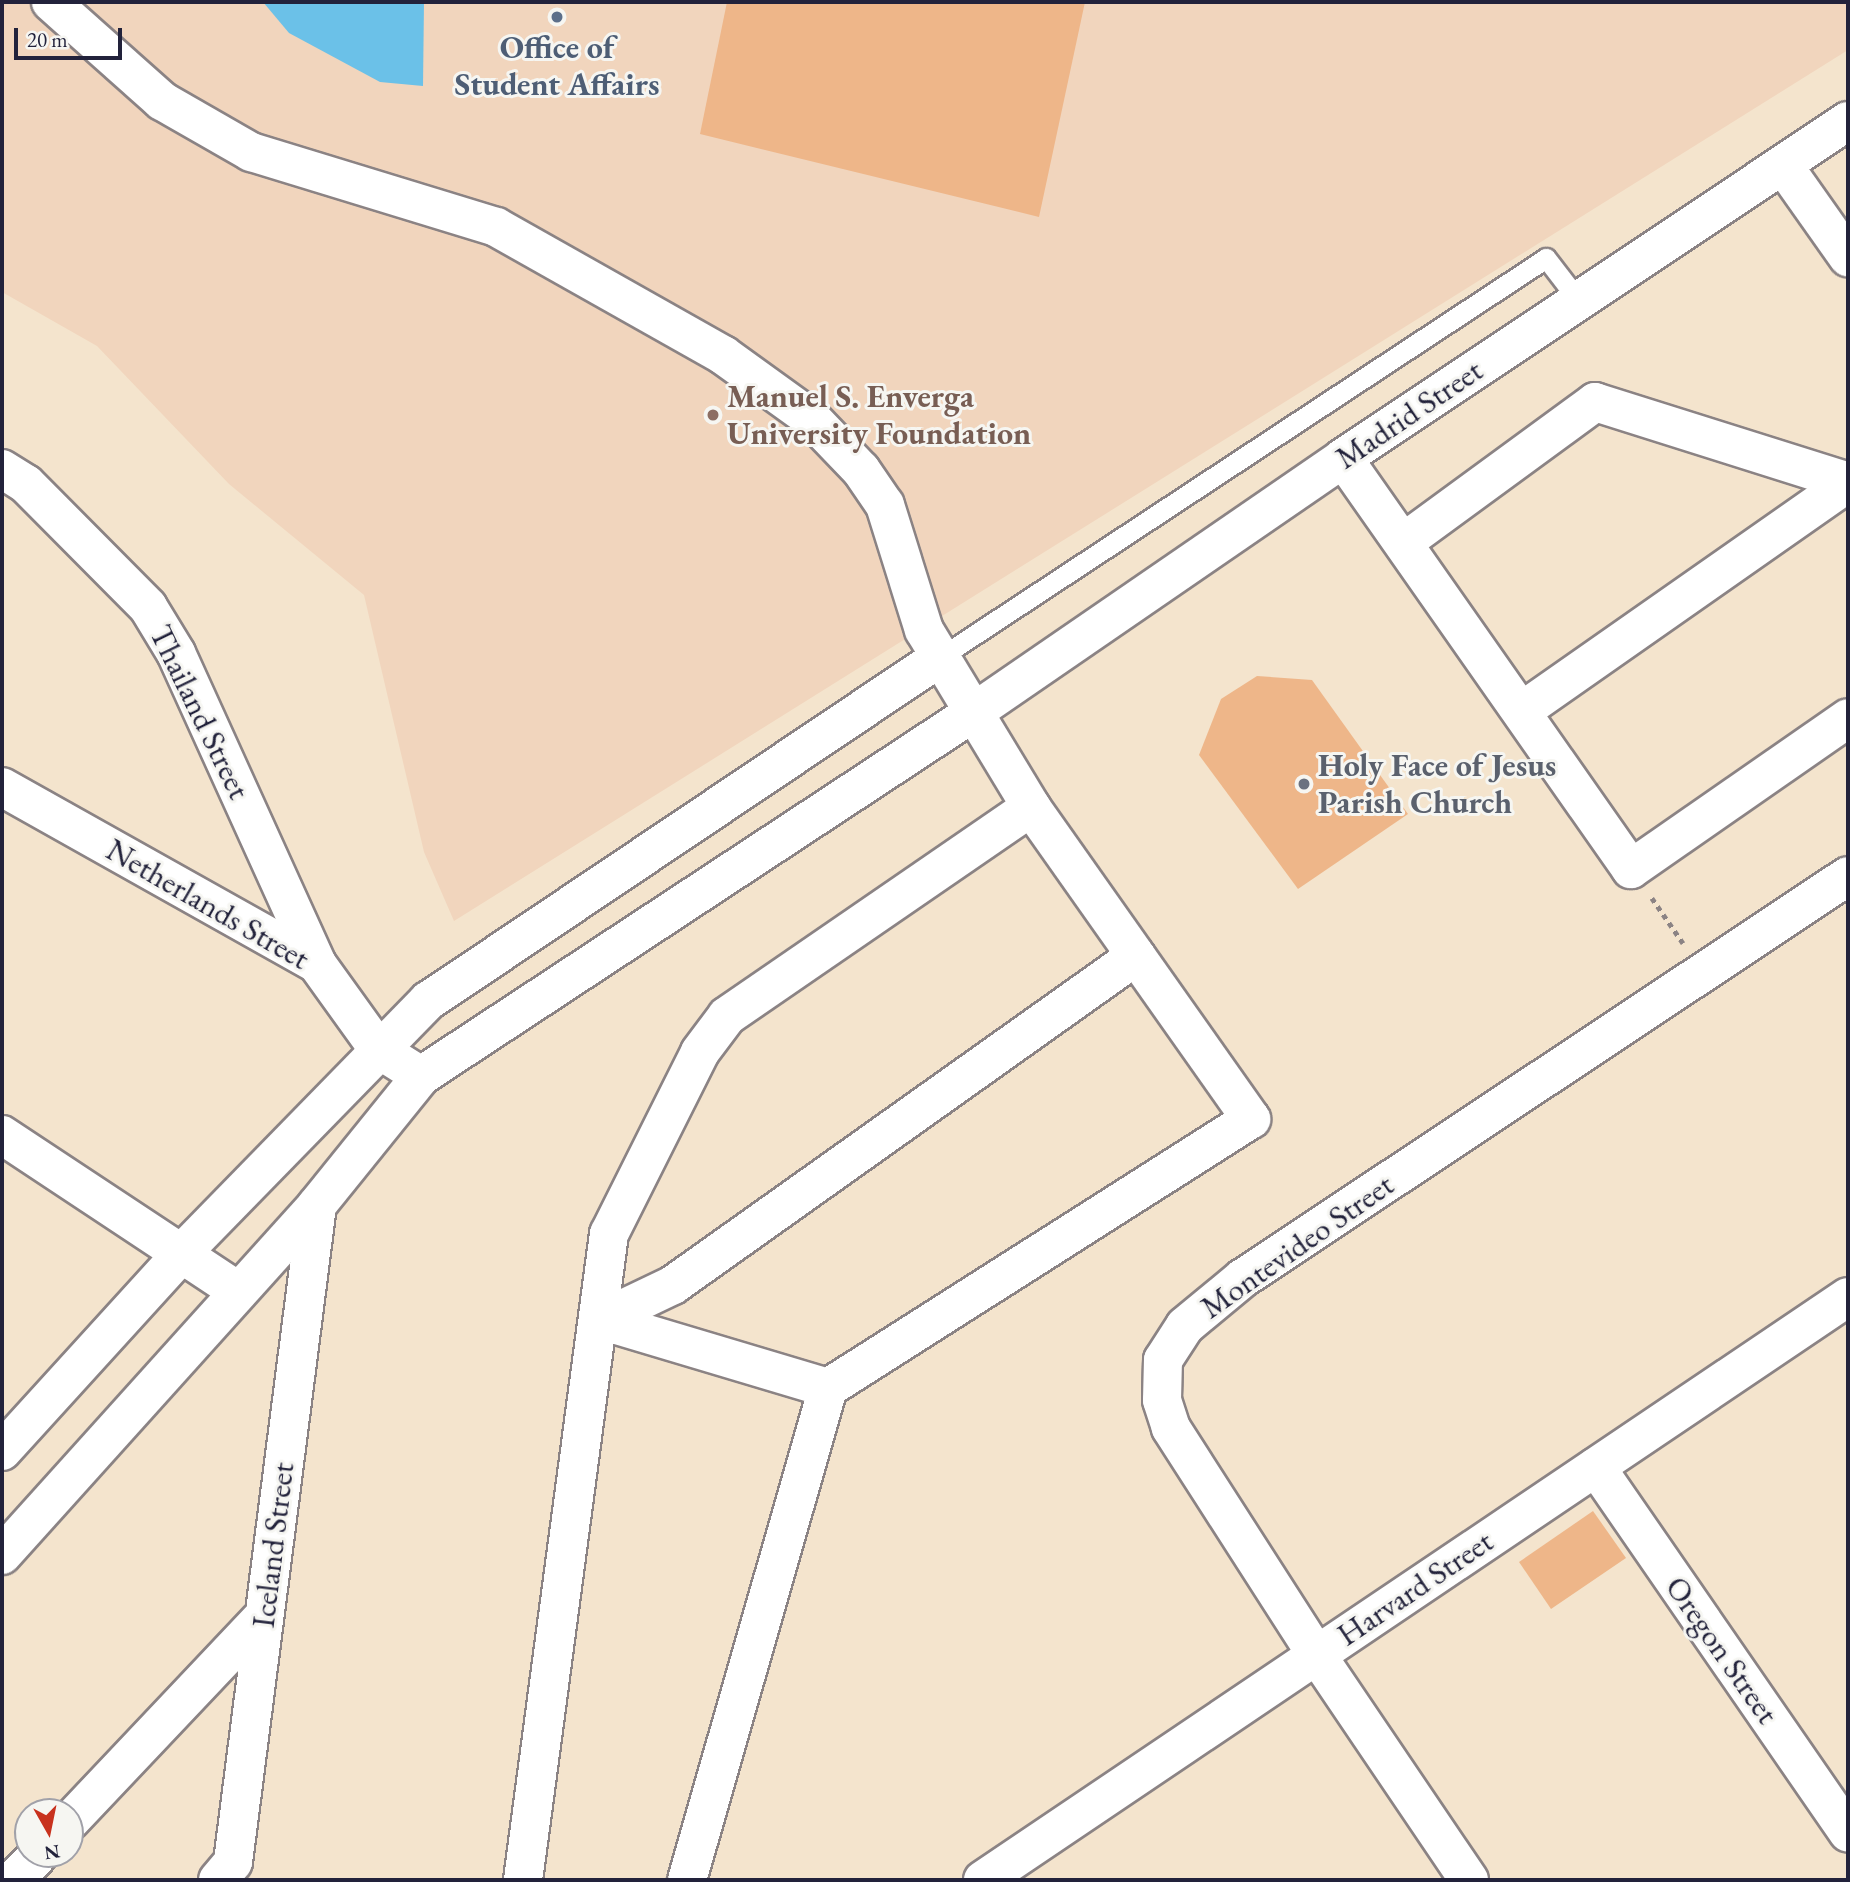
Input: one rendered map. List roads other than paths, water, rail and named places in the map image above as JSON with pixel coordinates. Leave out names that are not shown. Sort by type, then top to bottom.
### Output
[{"type":"street","points":[[51,2],[162,101],[251,152],[496,228],[723,355],[813,420],[860,470],[885,505],[924,630],[1031,807],[1251,1119],[828,1388],[687,1880]]},
{"type":"street","name":"Madrid Street","points":[[2,1555],[317,1205],[421,1076],[974,712],[1343,458],[1848,121]]},
{"type":"street","points":[[1783,165],[1848,257]]},
{"type":"street","points":[[1404,542],[1595,402],[1848,482]]},
{"type":"street","points":[[1343,458],[1631,869],[1848,718]]},
{"type":"street","name":"Thailand Street","points":[[2,469],[26,484],[148,607],[176,653],[317,964]]},
{"type":"street","points":[[1522,711],[1848,482]]},
{"type":"street","points":[[2,1451],[181,1254],[378,1048],[428,1001],[942,656]]},
{"type":"street","name":"Netherlands Street","points":[[2,787],[317,964],[378,1048],[421,1076]]},
{"type":"street","points":[[523,1880],[600,1320],[609,1234],[700,1052],[727,1016],[1031,807]]},
{"type":"street","name":"Montevideo Street","points":[[1469,1880],[1316,1654],[1171,1428],[1162,1400],[1163,1360],[1185,1325],[1243,1278],[1848,876]]},
{"type":"street","points":[[600,1320],[673,1285],[1136,956]]},
{"type":"street","points":[[2,1135],[238,1292]]},
{"type":"street","name":"Iceland Street","points":[[218,1880],[233,1863],[317,1205]]},
{"type":"street","name":"Harvard Street","points":[[983,1880],[1316,1654],[1847,1301]]},
{"type":"street","points":[[600,1320],[828,1388]]},
{"type":"street","name":"Oregon Street","points":[[1596,1467],[1848,1832]]},
{"type":"street","points":[[84,1806],[264,1616]]},
{"type":"lane","points":[[942,656],[1546,258],[1579,301]]},
{"type":"water","points":[[263,2],[424,2],[423,86],[380,82],[289,33]]},
{"type":"place","name":"Office of Student Affairs","points":[[557,17]]},
{"type":"place","name":"Manuel S. Enverga University Foundation","points":[[713,415]]},
{"type":"place","name":"Holy Face of Jesus Parish Church","points":[[1304,784]]}]
